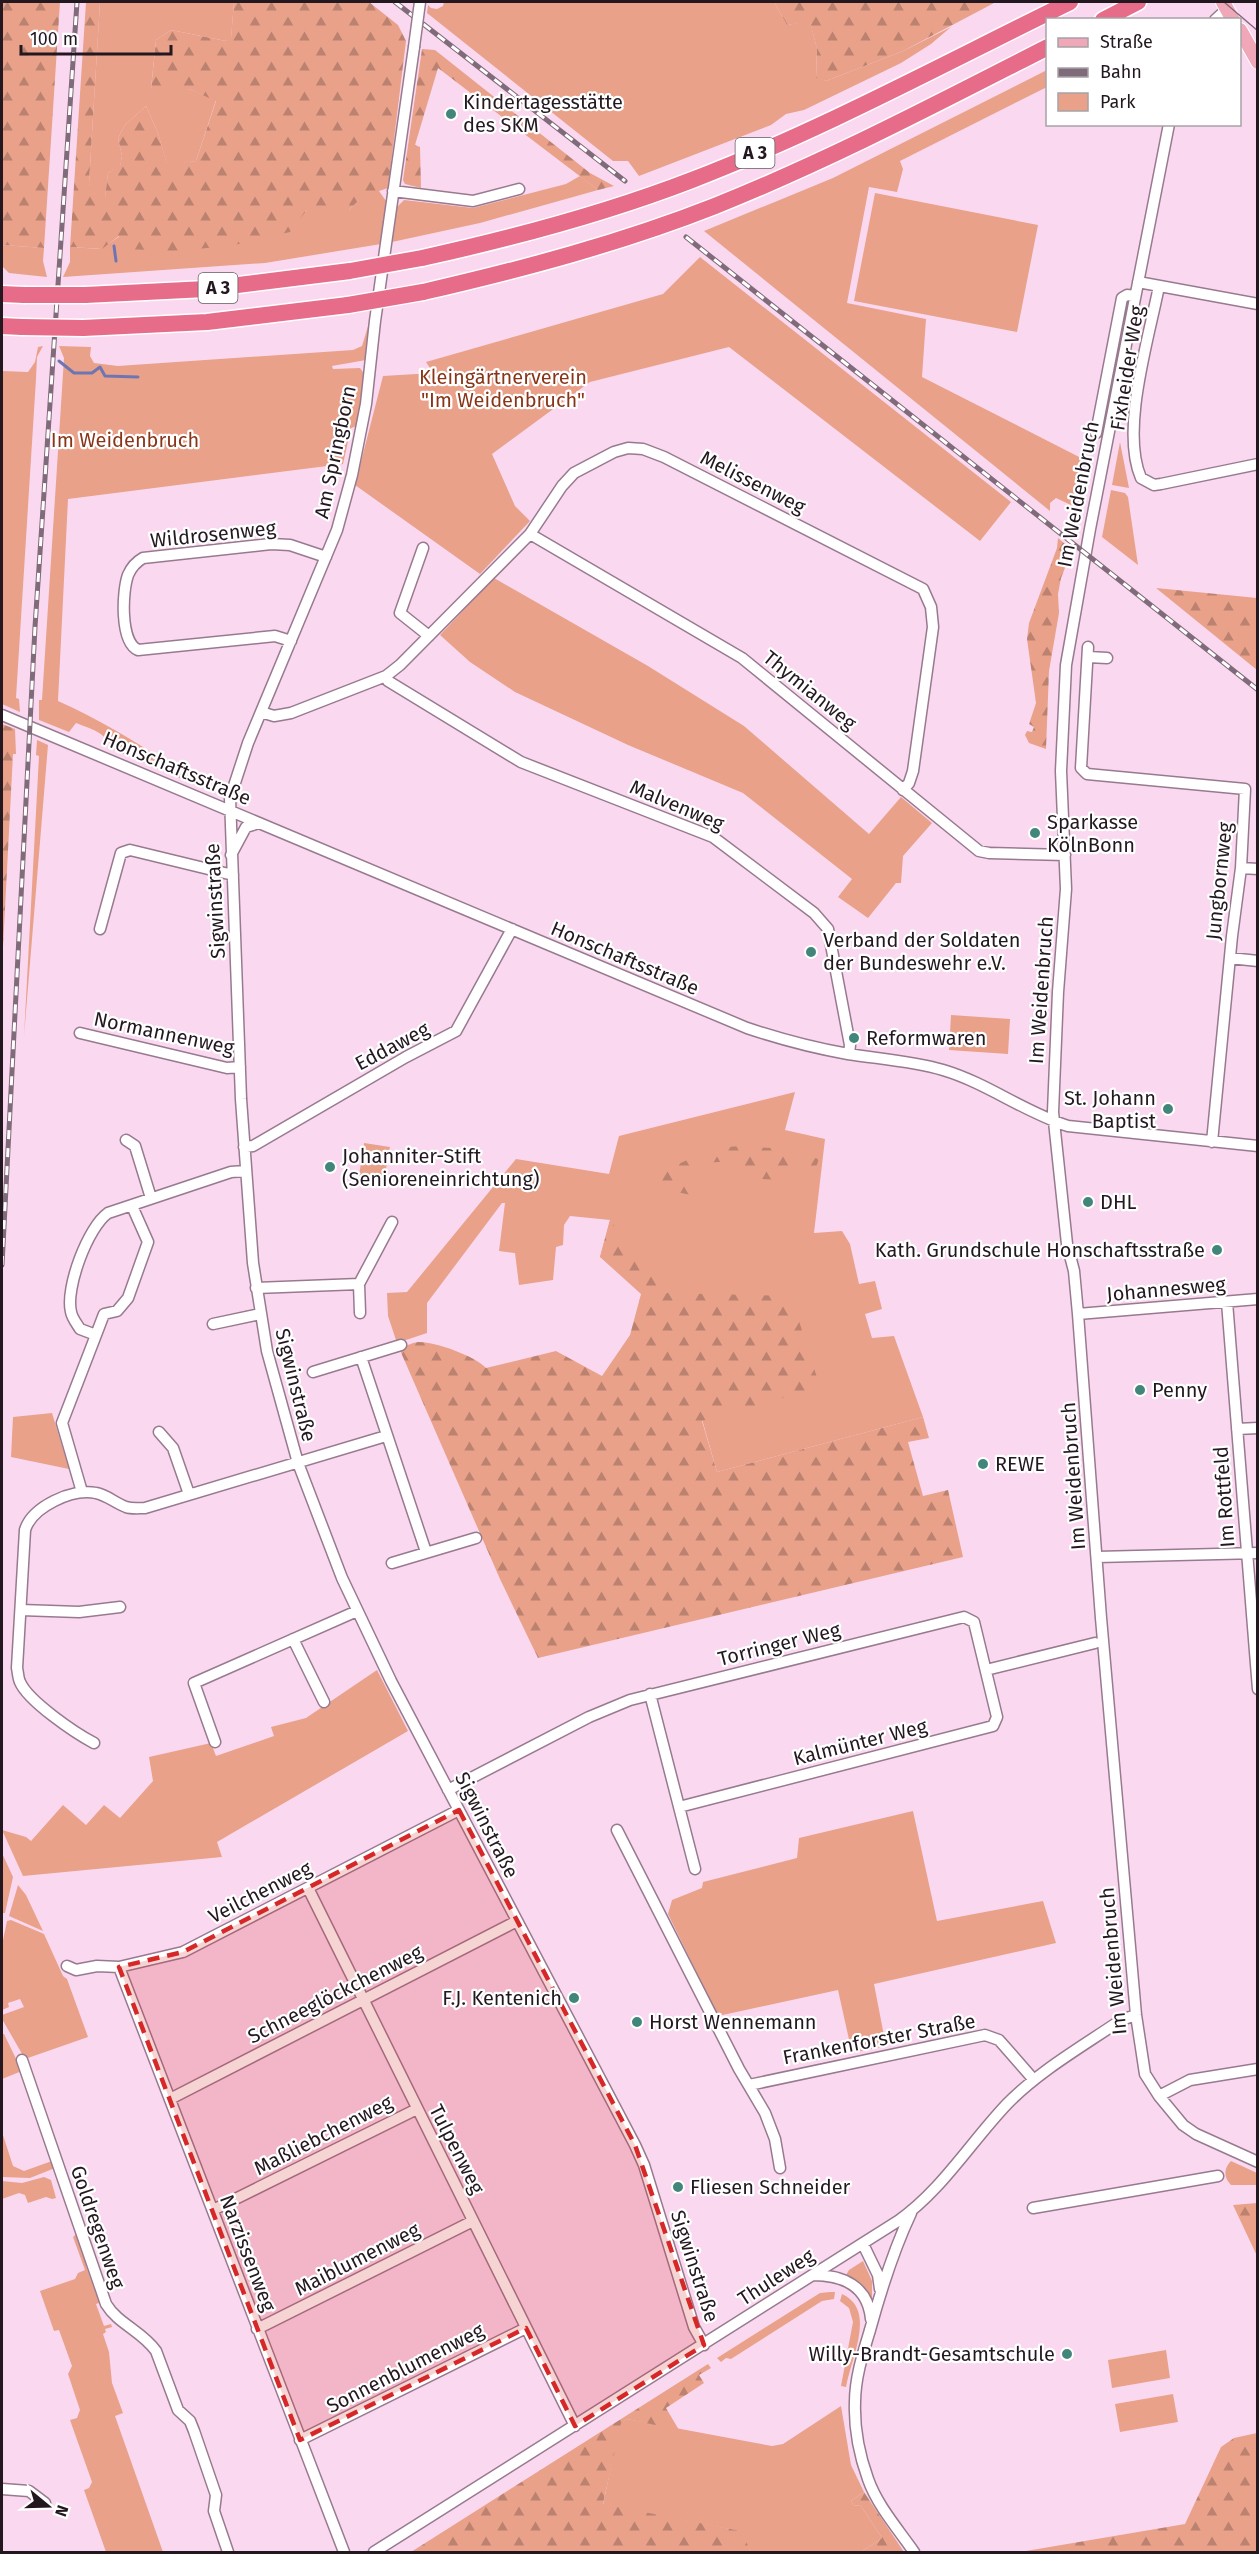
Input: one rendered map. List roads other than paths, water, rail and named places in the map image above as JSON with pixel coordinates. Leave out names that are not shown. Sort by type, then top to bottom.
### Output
[{"type":"highway","name":"A 3","points":[[2,294],[86,295],[206,289],[350,272],[422,258],[548,227],[692,180],[807,131],[1070,2]]},
{"type":"highway","points":[[1106,18],[1138,2]]},
{"type":"highway","name":"A 3","points":[[2,326],[83,328],[207,322],[348,305],[423,292],[559,258],[715,206],[823,160],[1046,48]]},
{"type":"main road","points":[[1241,34],[1257,62]]},
{"type":"street","name":"Am Springborn","points":[[228,809],[232,785],[326,557],[343,510],[363,422],[420,2]]},
{"type":"street","name":"Im Weidenbruch","points":[[1169,126],[1137,282],[1066,665],[1061,771],[1066,890],[1053,1083],[1054,1121],[1067,1244],[1074,1272],[1078,1314],[1136,2015],[1144,2074],[1159,2096],[1190,2130],[1257,2162]]},
{"type":"street","points":[[393,192],[473,201],[519,189]]},
{"type":"street","points":[[1137,282],[1257,304]]},
{"type":"street","name":"Fixheider Weg","points":[[1159,286],[1134,414],[1134,446],[1141,478],[1154,485],[1257,464]]},
{"type":"street","name":"Im Weidenbruch","points":[[1096,433],[1122,298],[1127,294],[1135,296]]},
{"type":"street","name":"Melissenweg","points":[[261,712],[274,716],[291,713],[386,676],[530,534],[562,486],[574,473],[614,452],[628,448],[643,449],[664,457],[923,589],[932,607],[933,627],[913,771],[909,783],[903,790]]},
{"type":"street","name":"Thymianweg","points":[[530,534],[742,658],[979,851],[1065,855]]},
{"type":"street","name":"Wildrosenweg","points":[[291,641],[275,636],[138,650],[132,647],[124,625],[128,575],[137,561],[143,558],[271,544],[290,545],[326,557]]},
{"type":"street","points":[[423,548],[399,613],[429,636]]},
{"type":"street","points":[[1061,771],[1081,768],[1088,652],[1107,658]]},
{"type":"street","name":"Malvenweg","points":[[386,676],[388,681],[520,762],[713,837],[737,852],[814,913],[828,929],[850,1045],[849,1054]]},
{"type":"street","name":"Honschaftsstraße","points":[[2,715],[747,1028],[795,1043],[849,1054],[911,1062],[958,1075],[1054,1121],[1080,1128],[1257,1146]]},
{"type":"street","name":"Jungbornweg","points":[[1081,768],[1087,774],[1245,789],[1241,868],[1212,1142]]},
{"type":"street","name":"Sigwinstraße","points":[[228,809],[233,875],[245,1171],[256,1288],[275,1384],[298,1463],[357,1611],[639,2155],[694,2327],[704,2344]]},
{"type":"street","points":[[231,855],[246,827],[259,823]]},
{"type":"street","points":[[100,929],[121,853],[130,850],[233,875]]},
{"type":"street","points":[[1241,868],[1257,869]]},
{"type":"street","name":"Eddaweg","points":[[244,1147],[253,1146],[420,1049],[456,1031],[512,929]]},
{"type":"street","points":[[1230,958],[1257,961]]},
{"type":"street","name":"Normannenweg","points":[[80,1033],[227,1068],[240,1067]]},
{"type":"street","points":[[126,1140],[135,1146],[151,1198]]},
{"type":"street","points":[[96,1335],[80,1329],[71,1313],[69,1294],[88,1236],[99,1220],[108,1213],[151,1198],[231,1172],[245,1171]]},
{"type":"street","points":[[82,1492],[62,1423],[104,1314],[117,1311],[128,1298],[148,1242],[132,1206]]},
{"type":"street","points":[[360,1313],[358,1284],[392,1222]]},
{"type":"street","points":[[256,1288],[358,1284]]},
{"type":"street","name":"Johannesweg","points":[[1078,1314],[1257,1299]]},
{"type":"street","name":"Im Rottfeld","points":[[1227,1302],[1237,1429],[1252,1553],[1257,1682]]},
{"type":"street","name":"Sigwinstraße","points":[[213,1324],[260,1314]]},
{"type":"street","points":[[313,1372],[401,1345]]},
{"type":"street","points":[[361,1357],[426,1552]]},
{"type":"street","points":[[1237,1429],[1257,1428]]},
{"type":"street","points":[[159,1432],[173,1448],[189,1494]]},
{"type":"street","points":[[94,1743],[65,1726],[19,1681],[17,1668],[25,1530],[28,1521],[36,1511],[82,1492],[103,1495],[128,1508],[145,1508],[386,1436]]},
{"type":"street","points":[[392,1563],[476,1538]]},
{"type":"street","points":[[1097,1557],[1252,1553]]},
{"type":"street","points":[[21,1610],[79,1612],[120,1607]]},
{"type":"street","points":[[215,1742],[194,1683],[357,1611]]},
{"type":"street","name":"Torringer Weg","points":[[448,1790],[589,1717],[650,1694],[964,1617],[974,1622],[986,1670]]},
{"type":"street","points":[[293,1639],[324,1702]]},
{"type":"street","points":[[986,1670],[1095,1643]]},
{"type":"street","name":"Kalmünter Weg","points":[[679,1807],[993,1726],[997,1717],[986,1670]]},
{"type":"street","points":[[650,1694],[694,1869]]},
{"type":"street","name":"Veilchenweg","points":[[67,1966],[76,1970],[97,1966],[119,1967],[183,1952],[459,1810]]},
{"type":"street","points":[[617,1830],[771,2127],[780,2168]]},
{"type":"street","name":"Tulpenweg","points":[[308,1888],[575,2426]]},
{"type":"street","name":"Schneeglöckchenweg","points":[[170,2099],[517,1921]]},
{"type":"street","name":"Narzissenweg","points":[[119,1967],[344,2553]]},
{"type":"street","name":"Thuleweg","points":[[374,2553],[913,2210],[951,2170],[1007,2104],[1034,2080],[1121,2020],[1136,2015]]},
{"type":"street","name":"Frankenforster Straße","points":[[749,2085],[985,2035],[999,2040],[1034,2080]]},
{"type":"street","name":"Goldregenweg","points":[[21,2061],[106,2304],[112,2314],[151,2343],[156,2350],[178,2410],[190,2421],[216,2495],[214,2511],[228,2553]]},
{"type":"street","points":[[1159,2096],[1191,2080],[1257,2069]]},
{"type":"street","name":"Maßliebchenweg","points":[[213,2210],[417,2109]]},
{"type":"street","points":[[1033,2208],[1218,2176]]},
{"type":"street","points":[[913,2210],[897,2244],[879,2298],[862,2357],[855,2395],[857,2441],[870,2485],[914,2553]]},
{"type":"street","name":"Maiblumenweg","points":[[257,2329],[473,2221]]},
{"type":"street","points":[[862,2244],[878,2275],[879,2298]]},
{"type":"street","points":[[812,2275],[842,2278],[859,2288],[867,2299],[872,2324]]},
{"type":"street","name":"Sonnenblumenweg","points":[[300,2440],[526,2328]]},
{"type":"street","points":[[2,2489],[29,2491],[45,2504]]},
{"type":"waterway","points":[[114,246],[116,261]]},
{"type":"waterway","points":[[59,361],[74,373],[92,373],[100,367],[105,376],[138,377]]},
{"type":"tram line","points":[[1224,2],[1258,31]]},
{"type":"railway","points":[[2,1265],[35,627],[77,2]]},
{"type":"railway","points":[[395,2],[625,181]]},
{"type":"railway","points":[[686,237],[1258,690]]},
{"type":"place","name":"Kindertagesstätte des SKM","points":[[451,114]]},
{"type":"place","name":"Sparkasse KölnBonn","points":[[1035,833]]},
{"type":"place","name":"Verband der Soldaten der Bundeswehr e.V.","points":[[811,952]]},
{"type":"place","name":"Reformwaren","points":[[854,1038]]},
{"type":"place","name":"St. Johann Baptist","points":[[1168,1109]]},
{"type":"place","name":"Johanniter-Stift (Senioreneinrichtung)","points":[[330,1167]]},
{"type":"place","name":"DHL","points":[[1088,1202]]},
{"type":"place","name":"Kath. Grundschule Honschaftsstraße","points":[[1217,1250]]},
{"type":"place","name":"Penny","points":[[1140,1390]]},
{"type":"place","name":"REWE","points":[[983,1464]]},
{"type":"place","name":"F.J. Kentenich","points":[[574,1998]]},
{"type":"place","name":"Horst Wennemann","points":[[637,2022]]},
{"type":"place","name":"Fliesen Schneider","points":[[678,2187]]},
{"type":"place","name":"Willy-Brandt-Gesamtschule","points":[[1067,2354]]},
{"type":"park label","name":"Kleingärtnerverein \"Im Weidenbruch\"","points":[[503,388]]}]
